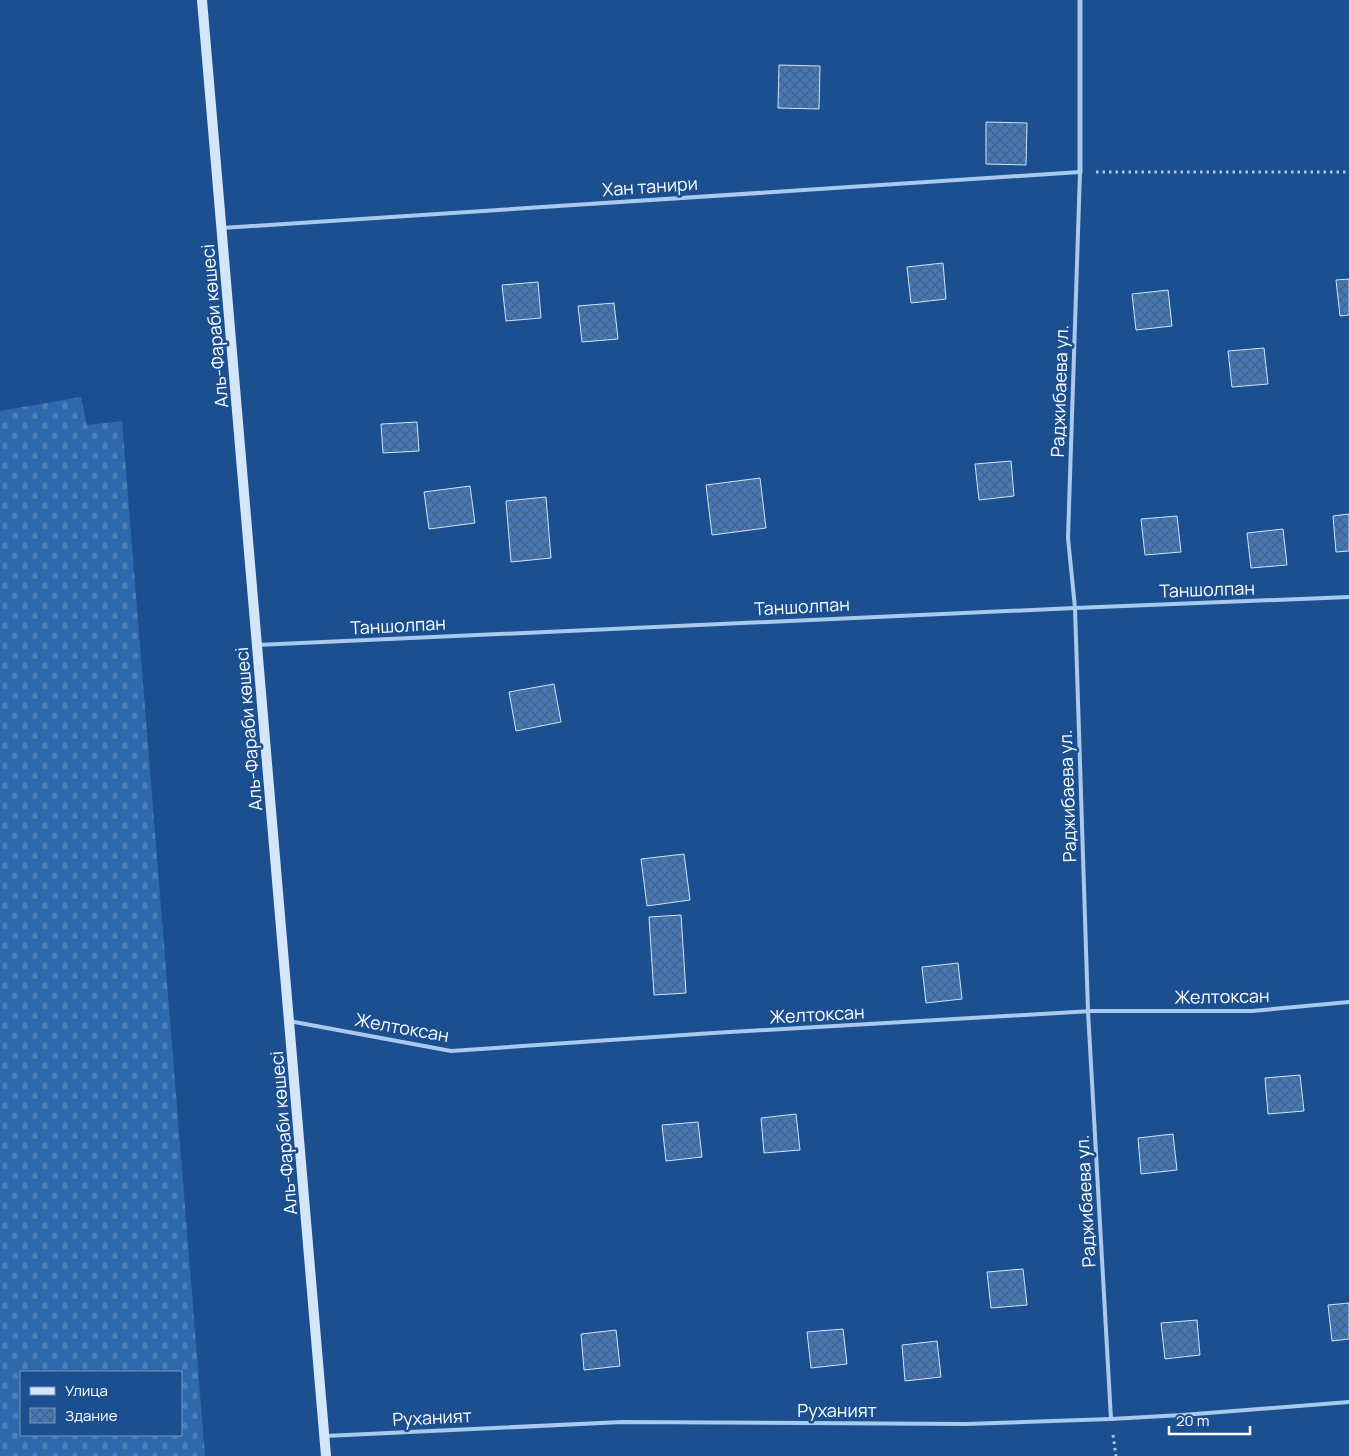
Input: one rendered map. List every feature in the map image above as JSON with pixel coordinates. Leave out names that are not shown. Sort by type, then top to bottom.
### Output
[{"type":"main road","name":"Аль-Фараби көшесі","points":[[202,0],[326,1456]]},
{"type":"street","points":[[1080,0],[1080,172]]},
{"type":"lane","name":"Хан танири","points":[[222,228],[1080,172]]},
{"type":"lane","name":"Раджибаева ул.","points":[[1080,172],[1068,538],[1075,608],[1088,1011],[1111,1419]]},
{"type":"lane","name":"Таншолпан","points":[[257,645],[1349,597]]},
{"type":"lane","name":"Желтоксан","points":[[289,1021],[451,1051],[713,1033],[1088,1011],[1252,1011],[1349,1002]]},
{"type":"lane","name":"Руханият","points":[[325,1436],[622,1422],[966,1424],[1182,1415],[1349,1402]]},
{"type":"path","points":[[1080,172],[1349,172]]},
{"type":"path","points":[[1111,1419],[1116,1456]]},
{"type":"green space","points":[[81,397],[87,425],[122,421],[205,1456],[0,1456],[0,411]]},
{"type":"building","points":[[779,65],[820,66],[819,109],[778,108]]},
{"type":"building","points":[[986,122],[1027,123],[1026,165],[986,164]]},
{"type":"building","points":[[943,263],[946,299],[911,303],[907,267]]},
{"type":"building","points":[[1349,279],[1349,315],[1340,316],[1336,280]]},
{"type":"building","points":[[538,282],[541,318],[506,321],[502,285]]},
{"type":"building","points":[[1168,290],[1172,326],[1136,330],[1132,294]]},
{"type":"building","points":[[614,303],[618,339],[582,342],[578,306]]},
{"type":"building","points":[[1264,348],[1268,384],[1232,387],[1228,351]]},
{"type":"building","points":[[417,422],[419,451],[383,453],[381,424]]},
{"type":"building","points":[[1011,461],[1014,496],[979,500],[975,464]]},
{"type":"building","points":[[760,478],[766,528],[712,535],[706,485]]},
{"type":"building","points":[[470,486],[475,523],[429,529],[424,492]]},
{"type":"building","points":[[546,497],[551,558],[511,562],[506,501]]},
{"type":"building","points":[[1349,514],[1349,551],[1336,552],[1333,516]]},
{"type":"building","points":[[1177,516],[1181,552],[1145,555],[1141,519]]},
{"type":"building","points":[[1283,529],[1287,565],[1251,568],[1247,533]]},
{"type":"building","points":[[554,684],[561,722],[516,731],[509,692]]},
{"type":"building","points":[[684,854],[690,900],[647,906],[641,859]]},
{"type":"building","points":[[681,915],[686,993],[654,995],[649,917]]},
{"type":"building","points":[[958,963],[962,999],[926,1003],[922,967]]},
{"type":"building","points":[[1300,1075],[1304,1111],[1268,1114],[1265,1078]]},
{"type":"building","points":[[796,1114],[800,1150],[764,1153],[761,1118]]},
{"type":"building","points":[[698,1122],[702,1157],[666,1161],[662,1125]]},
{"type":"building","points":[[1173,1134],[1177,1170],[1141,1174],[1138,1138]]},
{"type":"building","points":[[1023,1269],[1027,1305],[991,1308],[987,1272]]},
{"type":"building","points":[[1349,1303],[1349,1339],[1332,1341],[1328,1305]]},
{"type":"building","points":[[1197,1320],[1200,1355],[1165,1359],[1161,1323]]},
{"type":"building","points":[[843,1329],[847,1364],[811,1368],[807,1332]]},
{"type":"building","points":[[616,1330],[620,1366],[584,1370],[581,1334]]},
{"type":"building","points":[[937,1341],[941,1377],[905,1381],[902,1345]]}]
